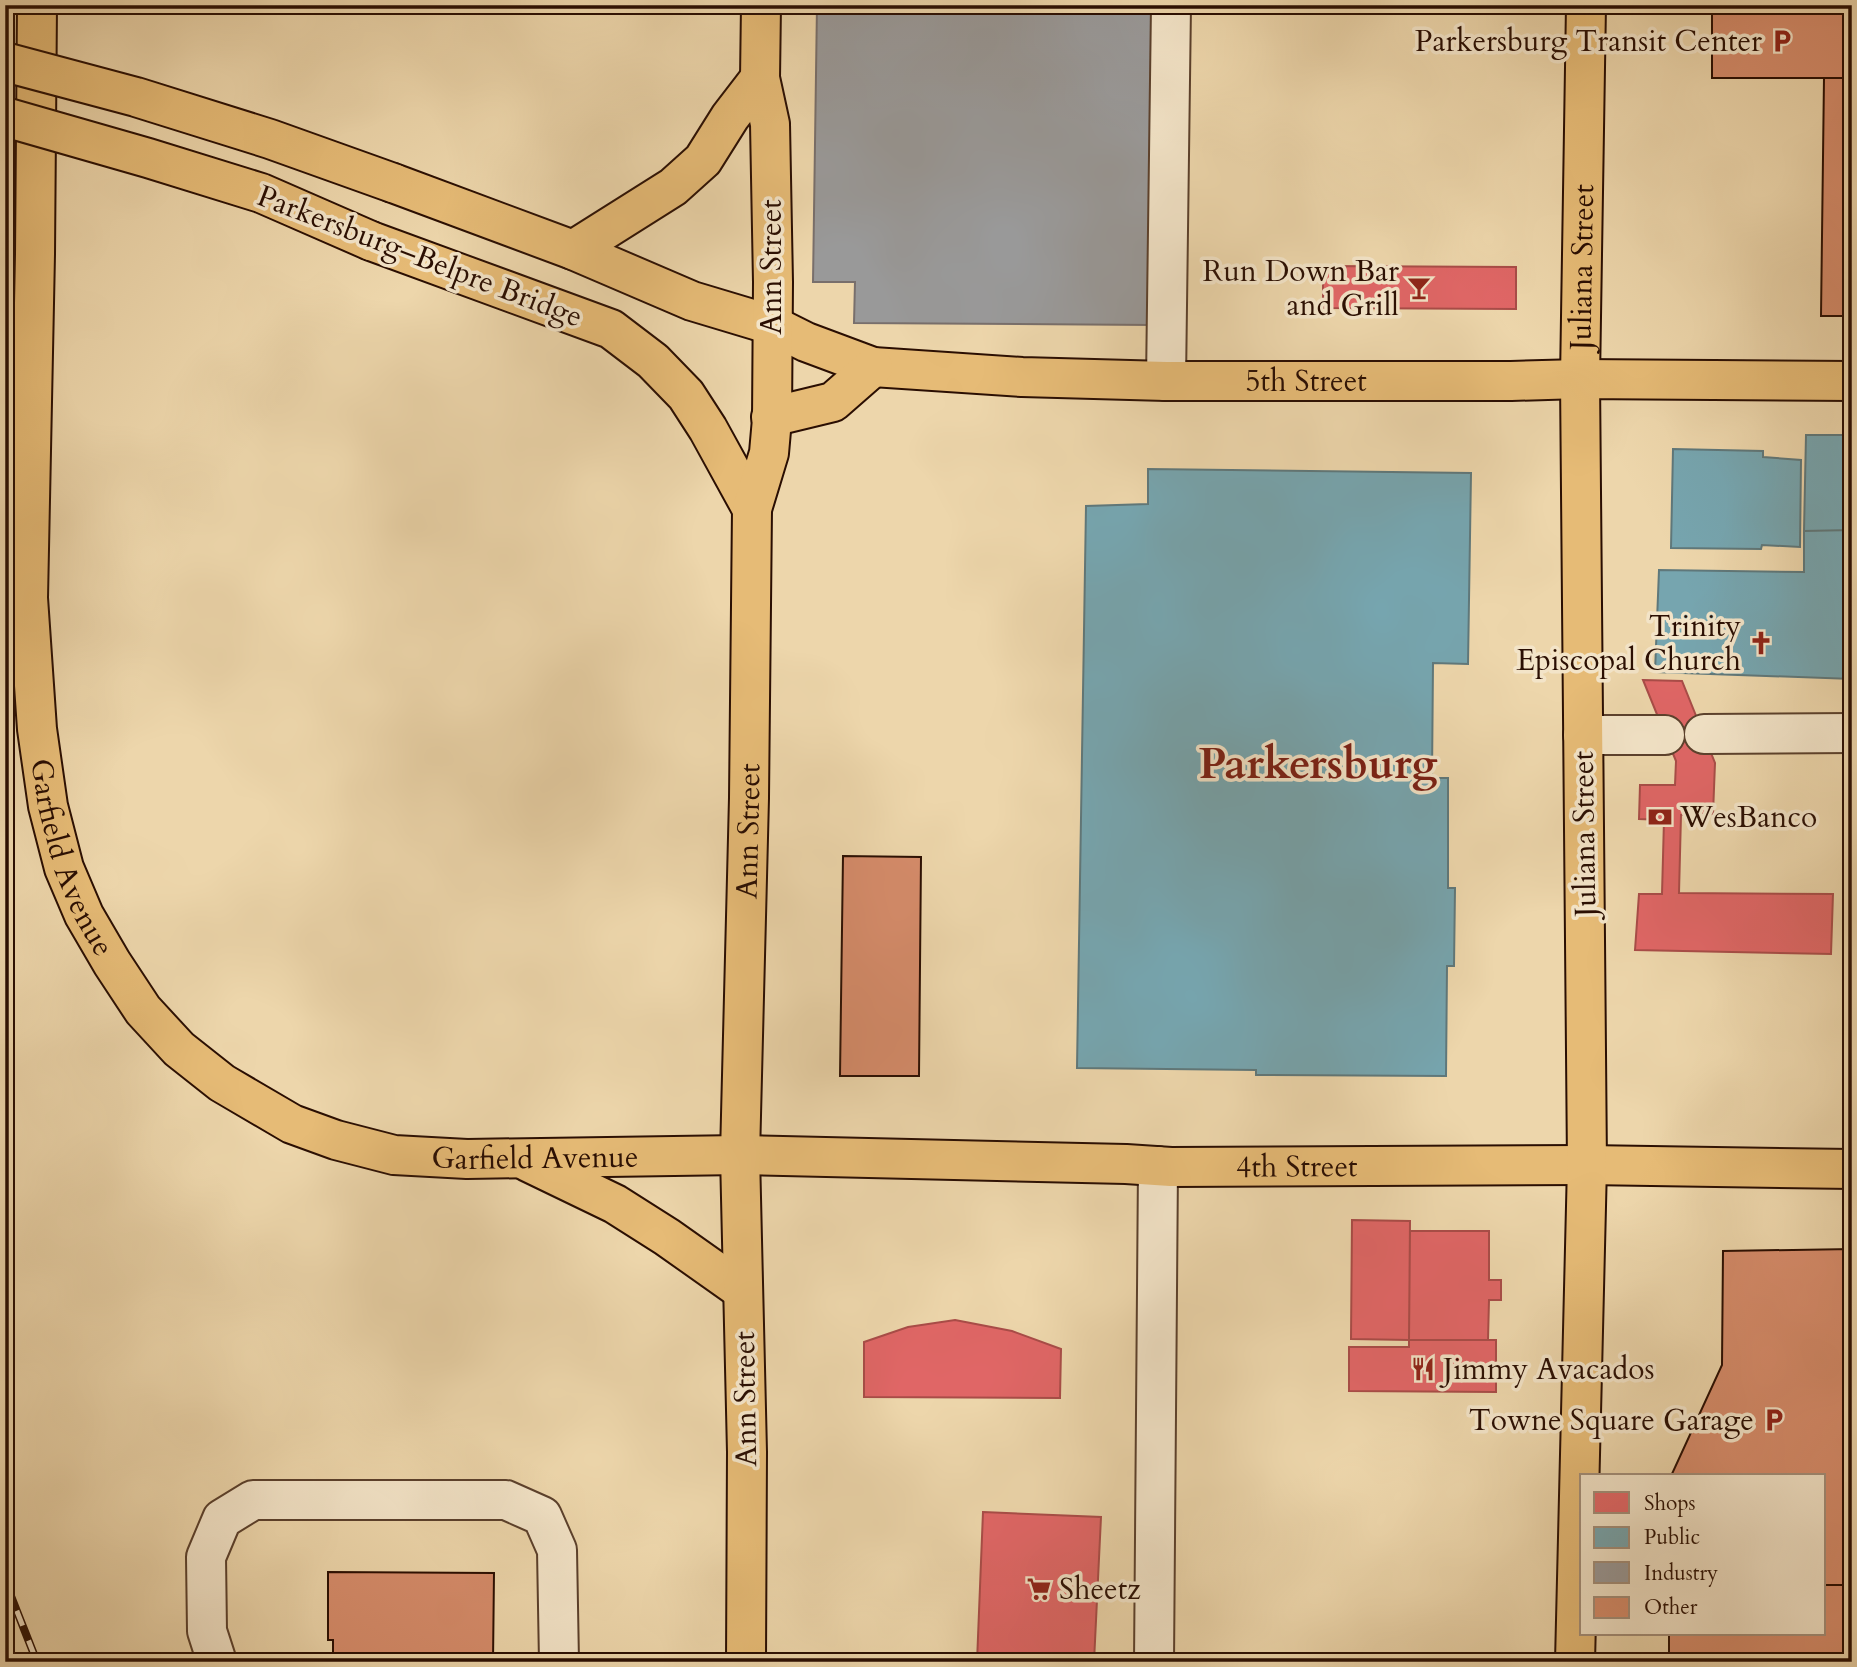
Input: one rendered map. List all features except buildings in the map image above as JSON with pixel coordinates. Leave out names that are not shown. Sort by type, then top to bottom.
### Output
[{"type":"main road","name":"Garfield Avenue","points":[[37,5],[28,598],[37,729],[48,806],[64,868],[91,927],[112,963],[144,1010],[179,1049],[222,1083],[292,1124],[348,1143],[394,1155],[467,1159],[740,1155]]},
{"type":"main road","name":"Ann Street","points":[[746,1662],[747,1452],[740,1155],[749,798],[752,509],[769,453],[773,282],[770,124],[760,78],[761,5]]},
{"type":"main road","name":"Juliana Street","points":[[1575,1662],[1587,1165],[1580,379],[1586,5]]},
{"type":"main road","name":"Parkersburg–Belpre Bridge","points":[[5,62],[136,97],[270,139],[573,250],[692,302],[772,325]]},
{"type":"main road","points":[[573,250],[673,187],[703,160],[730,117],[760,78]]},
{"type":"main road","name":"Parkersburg–Belpre Bridge","points":[[5,117],[261,193],[371,241],[611,329],[653,361],[686,396],[708,429],[752,509]]},
{"type":"main road","name":"5th Street","points":[[772,325],[807,342],[873,367],[1022,376],[1166,381],[1852,381]]},
{"type":"main road","points":[[771,417],[832,402],[873,367]]},
{"type":"main road","name":"4th Street","points":[[740,1155],[1158,1166],[1587,1165],[1852,1169]]},
{"type":"main road","points":[[522,1159],[615,1204],[742,1290]]},
{"type":"lane","points":[[1166,381],[1171,5]]},
{"type":"lane","points":[[1704,734],[1852,733]]},
{"type":"lane","points":[[1583,735],[1665,735]]},
{"type":"lane","points":[[1154,1662],[1158,1166]]},
{"type":"lane","points":[[217,1662],[207,1631],[206,1557],[222,1520],[253,1500],[506,1500],[541,1516],[557,1550],[559,1662]]},
{"type":"railway","points":[[5,1581],[37,1662]]},
{"type":"place","name":"Parkersburg Transit Center","points":[[1782,41]]},
{"type":"place","name":"Run Down Bar and Grill","points":[[1419,288]]},
{"type":"place","name":"Trinity Episcopal Church","points":[[1761,643]]},
{"type":"place","name":"WesBanco","points":[[1660,817]]},
{"type":"place","name":"Jimmy Avacados","points":[[1423,1369]]},
{"type":"place","name":"Towne Square Garage","points":[[1774,1420]]},
{"type":"place","name":"Sheetz","points":[[1039,1589]]},
{"type":"district","name":"Parkersburg","points":[[1318,763]]}]
